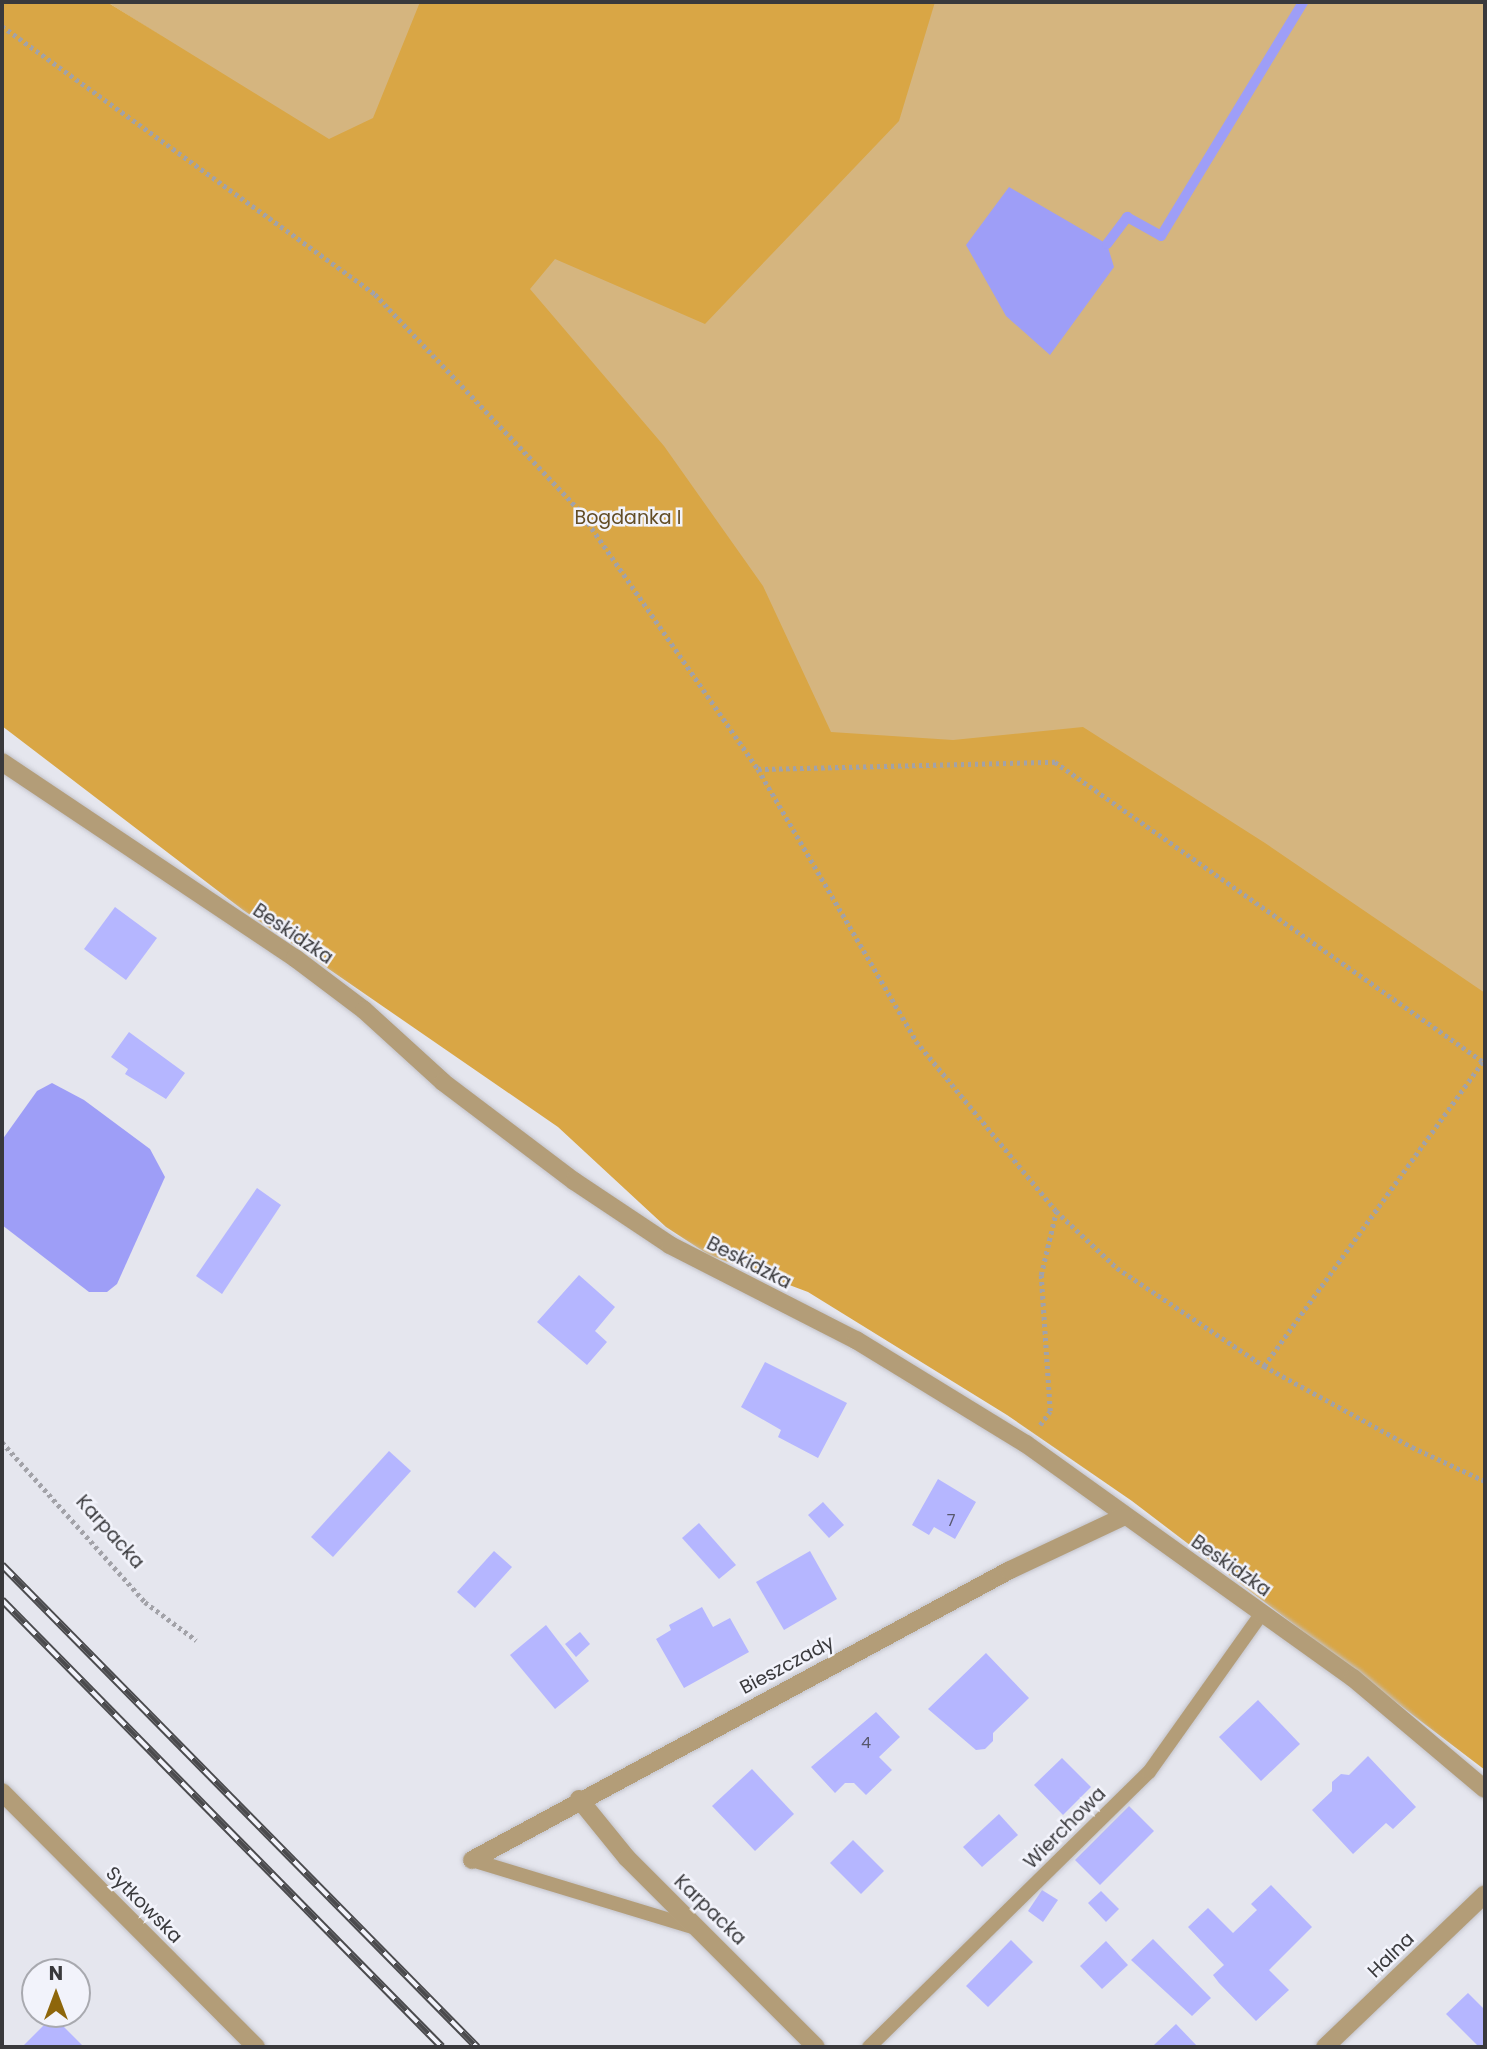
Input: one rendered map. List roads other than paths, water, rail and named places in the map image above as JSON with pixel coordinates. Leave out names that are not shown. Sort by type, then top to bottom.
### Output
[{"type":"street","name":"Beskidzka","points":[[2,762],[295,958],[363,1010],[443,1082],[584,1189],[670,1245],[856,1340],[1026,1444],[1353,1678],[1485,1789]]},
{"type":"street","name":"Bieszczady","points":[[472,1860],[579,1799],[1010,1570],[1125,1516]]},
{"type":"street","name":"Sytkowska","points":[[2,1792],[256,2047]]},
{"type":"street","name":"Karpacka","points":[[579,1799],[627,1858],[816,2047]]},
{"type":"street","name":"Halna","points":[[1329,2046],[1485,1894]]},
{"type":"lane","name":"Wierchowa","points":[[869,2047],[1149,1772],[1262,1613]]},
{"type":"lane","points":[[472,1860],[698,1928]]},
{"type":"water","points":[[1009,187],[1107,244],[1114,267],[1050,355],[1006,316],[966,245]]},
{"type":"water","points":[[52,1083],[84,1100],[150,1149],[165,1177],[117,1284],[107,1292],[89,1292],[2,1225],[2,1140],[37,1091]]},
{"type":"waterway","points":[[1107,244],[1127,217],[1161,236],[1303,2]]},
{"type":"railway","points":[[2,1565],[477,2047]]},
{"type":"railway","points":[[2,1600],[442,2047]]},
{"type":"park label","name":"Bogdanka I","points":[[628,518]]}]
